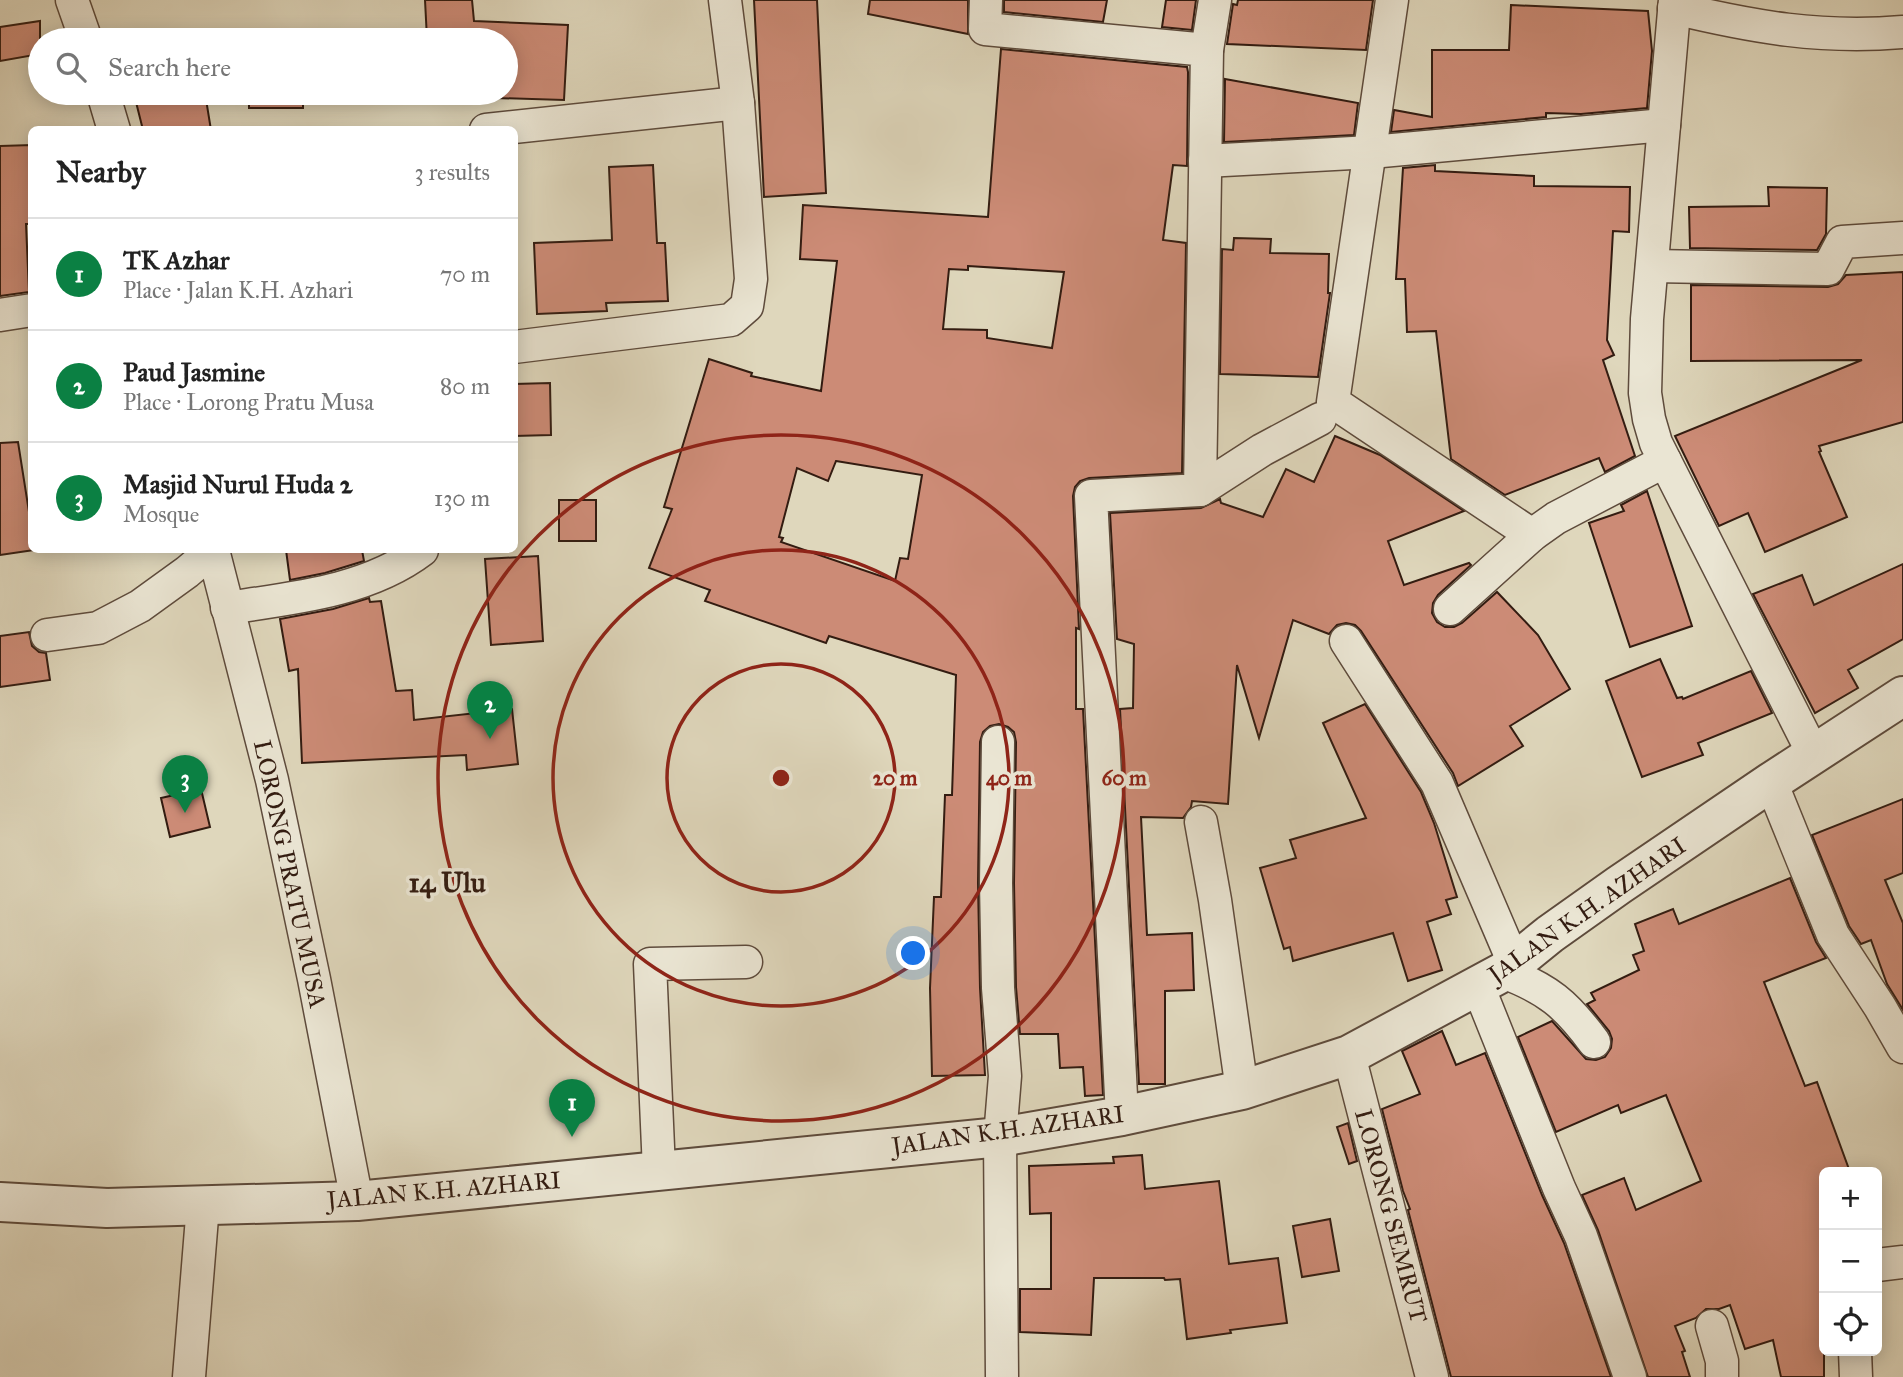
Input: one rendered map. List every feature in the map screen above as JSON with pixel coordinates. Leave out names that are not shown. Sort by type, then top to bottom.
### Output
[{"type":"street","points":[[72,0],[82,28]]},
{"type":"street","points":[[518,347],[731,320],[747,306],[751,279],[738,103],[724,0]]},
{"type":"street","points":[[986,0],[985,29],[1207,50]]},
{"type":"street","points":[[1200,489],[1207,50],[1215,0]]},
{"type":"street","points":[[1392,0],[1333,402],[1544,526]]},
{"type":"street","points":[[1815,755],[1665,461],[1650,419],[1645,393],[1647,319],[1674,4],[1733,22],[1795,33],[1865,36],[1903,33]]},
{"type":"street","points":[[518,127],[738,103]]},
{"type":"street","points":[[107,105],[113,126]]},
{"type":"street","points":[[1205,161],[1371,152],[1664,125]]},
{"type":"street","points":[[1652,266],[1828,269],[1842,242],[1903,238]]},
{"type":"street","points":[[0,315],[28,311]]},
{"type":"street","points":[[1122,1116],[1091,496],[1200,489],[1262,450],[1320,419]]},
{"type":"street","points":[[1450,609],[1544,526],[1665,461]]},
{"type":"street","points":[[47,635],[98,628],[140,606],[209,553]]},
{"type":"street","name":"LORONG PRATU MUSA","points":[[214,553],[272,780],[357,1201]]},
{"type":"street","points":[[227,608],[290,599],[356,584],[402,565],[418,553]]},
{"type":"street","points":[[1346,641],[1437,783],[1498,974],[1559,1188],[1581,1236],[1630,1377]]},
{"type":"street","name":"JALAN K.H. AZHARI","points":[[0,1202],[107,1208],[357,1201],[1000,1136],[1122,1116],[1242,1090],[1349,1055],[1498,974],[1619,885],[1903,696]]},
{"type":"street","points":[[998,742],[996,896],[998,988],[1005,1076],[1000,1136],[1002,1377]]},
{"type":"street","points":[[1771,782],[1833,935],[1881,1007],[1903,1047]]},
{"type":"street","points":[[1201,822],[1242,1090]]},
{"type":"street","points":[[659,1170],[650,964],[746,962]]},
{"type":"street","points":[[1498,974],[1538,986],[1552,995],[1594,1042]]},
{"type":"street","name":"LORONG SEMRUT","points":[[1349,1055],[1433,1377]]},
{"type":"street","points":[[189,1377],[203,1205]]},
{"type":"street","points":[[1882,1264],[1903,1262]]},
{"type":"street","points":[[1712,1326],[1723,1361],[1723,1377]]},
{"type":"street","points":[[1855,1356],[1856,1377]]},
{"type":"building","points":[[425,0],[472,0],[474,21],[568,25],[564,100],[518,99],[518,28],[426,28]]},
{"type":"building","points":[[754,0],[817,0],[826,193],[764,197]]},
{"type":"building","points":[[870,0],[968,0],[968,34],[868,14]]},
{"type":"building","points":[[1004,0],[1107,0],[1103,22],[1004,12]]},
{"type":"building","points":[[1166,0],[1196,0],[1192,30],[1162,27]]},
{"type":"building","points":[[1238,0],[1373,0],[1366,50],[1227,44],[1233,4],[1237,5]]},
{"type":"building","points":[[1511,5],[1648,11],[1652,51],[1647,108],[1581,114],[1546,113],[1546,117],[1391,132],[1394,110],[1432,117],[1432,50],[1509,50]]},
{"type":"building","points":[[40,21],[40,28],[28,28],[28,56],[0,61],[0,27]]},
{"type":"building","points":[[1001,49],[1187,67],[1187,166],[1173,165],[1163,240],[1186,243],[1182,473],[1089,478],[1080,481],[1073,496],[1079,629],[1076,628],[1076,709],[1083,709],[1103,1095],[1085,1096],[1083,1067],[1060,1068],[1058,1034],[1020,1034],[1016,987],[1014,732],[999,724],[990,726],[983,732],[980,742],[978,883],[985,1075],[932,1076],[930,988],[934,897],[941,897],[945,795],[952,795],[956,675],[829,636],[826,643],[705,601],[710,590],[649,568],[672,509],[664,507],[709,359],[752,373],[751,376],[821,391],[837,261],[800,259],[803,205],[988,217]],"holes":[[[968,266],[1064,272],[1052,348],[987,338],[987,330],[943,329],[949,269],[968,270]],[[836,461],[922,475],[908,559],[900,558],[895,581],[781,542],[783,538],[779,537],[797,468],[828,481]]]},
{"type":"building","points":[[1225,79],[1358,103],[1354,135],[1224,142]]},
{"type":"building","points":[[137,105],[207,105],[210,126],[142,126]]},
{"type":"building","points":[[249,105],[303,105],[303,108],[249,108]]},
{"type":"building","points":[[28,145],[28,292],[0,296],[0,146]]},
{"type":"building","points":[[653,165],[657,243],[665,243],[668,301],[606,303],[607,311],[537,314],[534,243],[612,240],[609,167]]},
{"type":"building","points":[[1435,165],[1435,171],[1534,176],[1534,186],[1630,187],[1629,232],[1613,231],[1607,340],[1614,355],[1603,360],[1635,456],[1605,472],[1599,458],[1505,495],[1451,459],[1436,331],[1407,332],[1405,279],[1396,279],[1403,168]]},
{"type":"building","points":[[1768,187],[1827,188],[1826,234],[1817,250],[1690,248],[1689,207],[1769,206]]},
{"type":"building","points":[[1234,238],[1271,239],[1270,253],[1329,254],[1330,293],[1318,377],[1220,374],[1222,249],[1233,250]]},
{"type":"building","points":[[1903,272],[1903,422],[1819,446],[1819,452],[1847,517],[1765,552],[1748,513],[1719,526],[1675,436],[1862,360],[1691,361],[1691,285],[1828,287],[1838,284],[1846,275]]},
{"type":"building","points":[[550,383],[551,435],[518,436],[518,384]]},
{"type":"building","points":[[1335,436],[1380,455],[1464,511],[1388,541],[1404,585],[1469,563],[1471,565],[1438,595],[1433,603],[1432,613],[1437,622],[1445,627],[1462,623],[1497,592],[1538,635],[1570,689],[1510,726],[1523,746],[1458,786],[1453,773],[1355,625],[1337,625],[1329,634],[1293,620],[1259,738],[1237,665],[1228,804],[1192,801],[1183,818],[1141,817],[1147,935],[1192,933],[1194,990],[1165,991],[1165,1084],[1139,1084],[1120,709],[1133,708],[1134,644],[1117,639],[1110,513],[1201,508],[1220,499],[1221,503],[1263,517],[1286,469],[1314,482]]},
{"type":"building","points":[[18,442],[28,506],[28,551],[0,555],[0,443]]},
{"type":"building","points":[[1647,491],[1692,626],[1630,647],[1589,523],[1624,511],[1621,505]]},
{"type":"building","points":[[559,500],[596,500],[596,541],[559,541]]},
{"type":"building","points":[[286,553],[363,553],[364,561],[290,580]]},
{"type":"building","points":[[538,556],[543,641],[491,645],[485,559]]},
{"type":"building","points":[[1903,564],[1903,639],[1848,670],[1858,688],[1815,713],[1753,594],[1802,575],[1814,605]]},
{"type":"building","points":[[369,598],[370,602],[381,601],[396,691],[412,690],[414,720],[512,709],[518,764],[467,770],[466,755],[302,763],[298,669],[289,671],[280,619],[333,609]]},
{"type":"building","points":[[29,632],[32,646],[39,652],[46,653],[50,680],[0,687],[0,636]]},
{"type":"building","points":[[1660,659],[1677,698],[1683,699],[1751,671],[1772,713],[1698,743],[1703,755],[1642,777],[1606,681]]},
{"type":"building","points":[[1365,704],[1421,792],[1434,823],[1457,897],[1446,900],[1451,914],[1427,922],[1442,970],[1408,981],[1393,933],[1293,961],[1290,947],[1284,949],[1260,868],[1296,858],[1290,840],[1366,818],[1323,723]]},
{"type":"building","points":[[201,789],[210,827],[170,837],[161,798]]},
{"type":"building","points":[[1903,799],[1903,873],[1885,880],[1903,923],[1903,1010],[1887,984],[1871,940],[1861,944],[1849,926],[1812,835]]},
{"type":"building","points":[[1790,878],[1816,942],[1826,958],[1764,982],[1805,1086],[1817,1082],[1848,1167],[1819,1167],[1819,1356],[1824,1356],[1824,1377],[1781,1377],[1773,1340],[1745,1349],[1730,1305],[1719,1309],[1706,1309],[1696,1318],[1675,1326],[1685,1351],[1682,1352],[1690,1377],[1648,1377],[1598,1230],[1582,1195],[1624,1178],[1636,1210],[1701,1181],[1666,1095],[1621,1113],[1618,1105],[1556,1132],[1518,1037],[1552,1021],[1586,1059],[1605,1057],[1611,1048],[1612,1039],[1609,1031],[1587,1004],[1595,1000],[1591,993],[1639,970],[1633,955],[1644,951],[1635,924],[1673,909],[1679,924]]},
{"type":"building","points":[[1442,1031],[1456,1065],[1485,1053],[1564,1243],[1611,1377],[1451,1377],[1408,1210],[1410,1209],[1382,1109],[1420,1094],[1402,1051]]},
{"type":"building","points":[[1348,1123],[1357,1161],[1349,1164],[1337,1127]]},
{"type":"building","points":[[1142,1155],[1145,1189],[1219,1181],[1229,1264],[1278,1258],[1287,1323],[1187,1339],[1180,1279],[1094,1278],[1091,1335],[1020,1332],[1020,1289],[1051,1289],[1051,1213],[1030,1214],[1029,1166],[1114,1163],[1113,1157]]},
{"type":"building","points":[[1330,1219],[1339,1271],[1302,1277],[1293,1226]]},
{"type":"place","name":"Paud Jasmine","points":[[490,739]]},
{"type":"place","name":"Masjid Nurul Huda 2","points":[[185,813]]},
{"type":"place","name":"TK Azhar","points":[[572,1137]]},
{"type":"district","name":"14 Ulu","points":[[447,882]]}]
